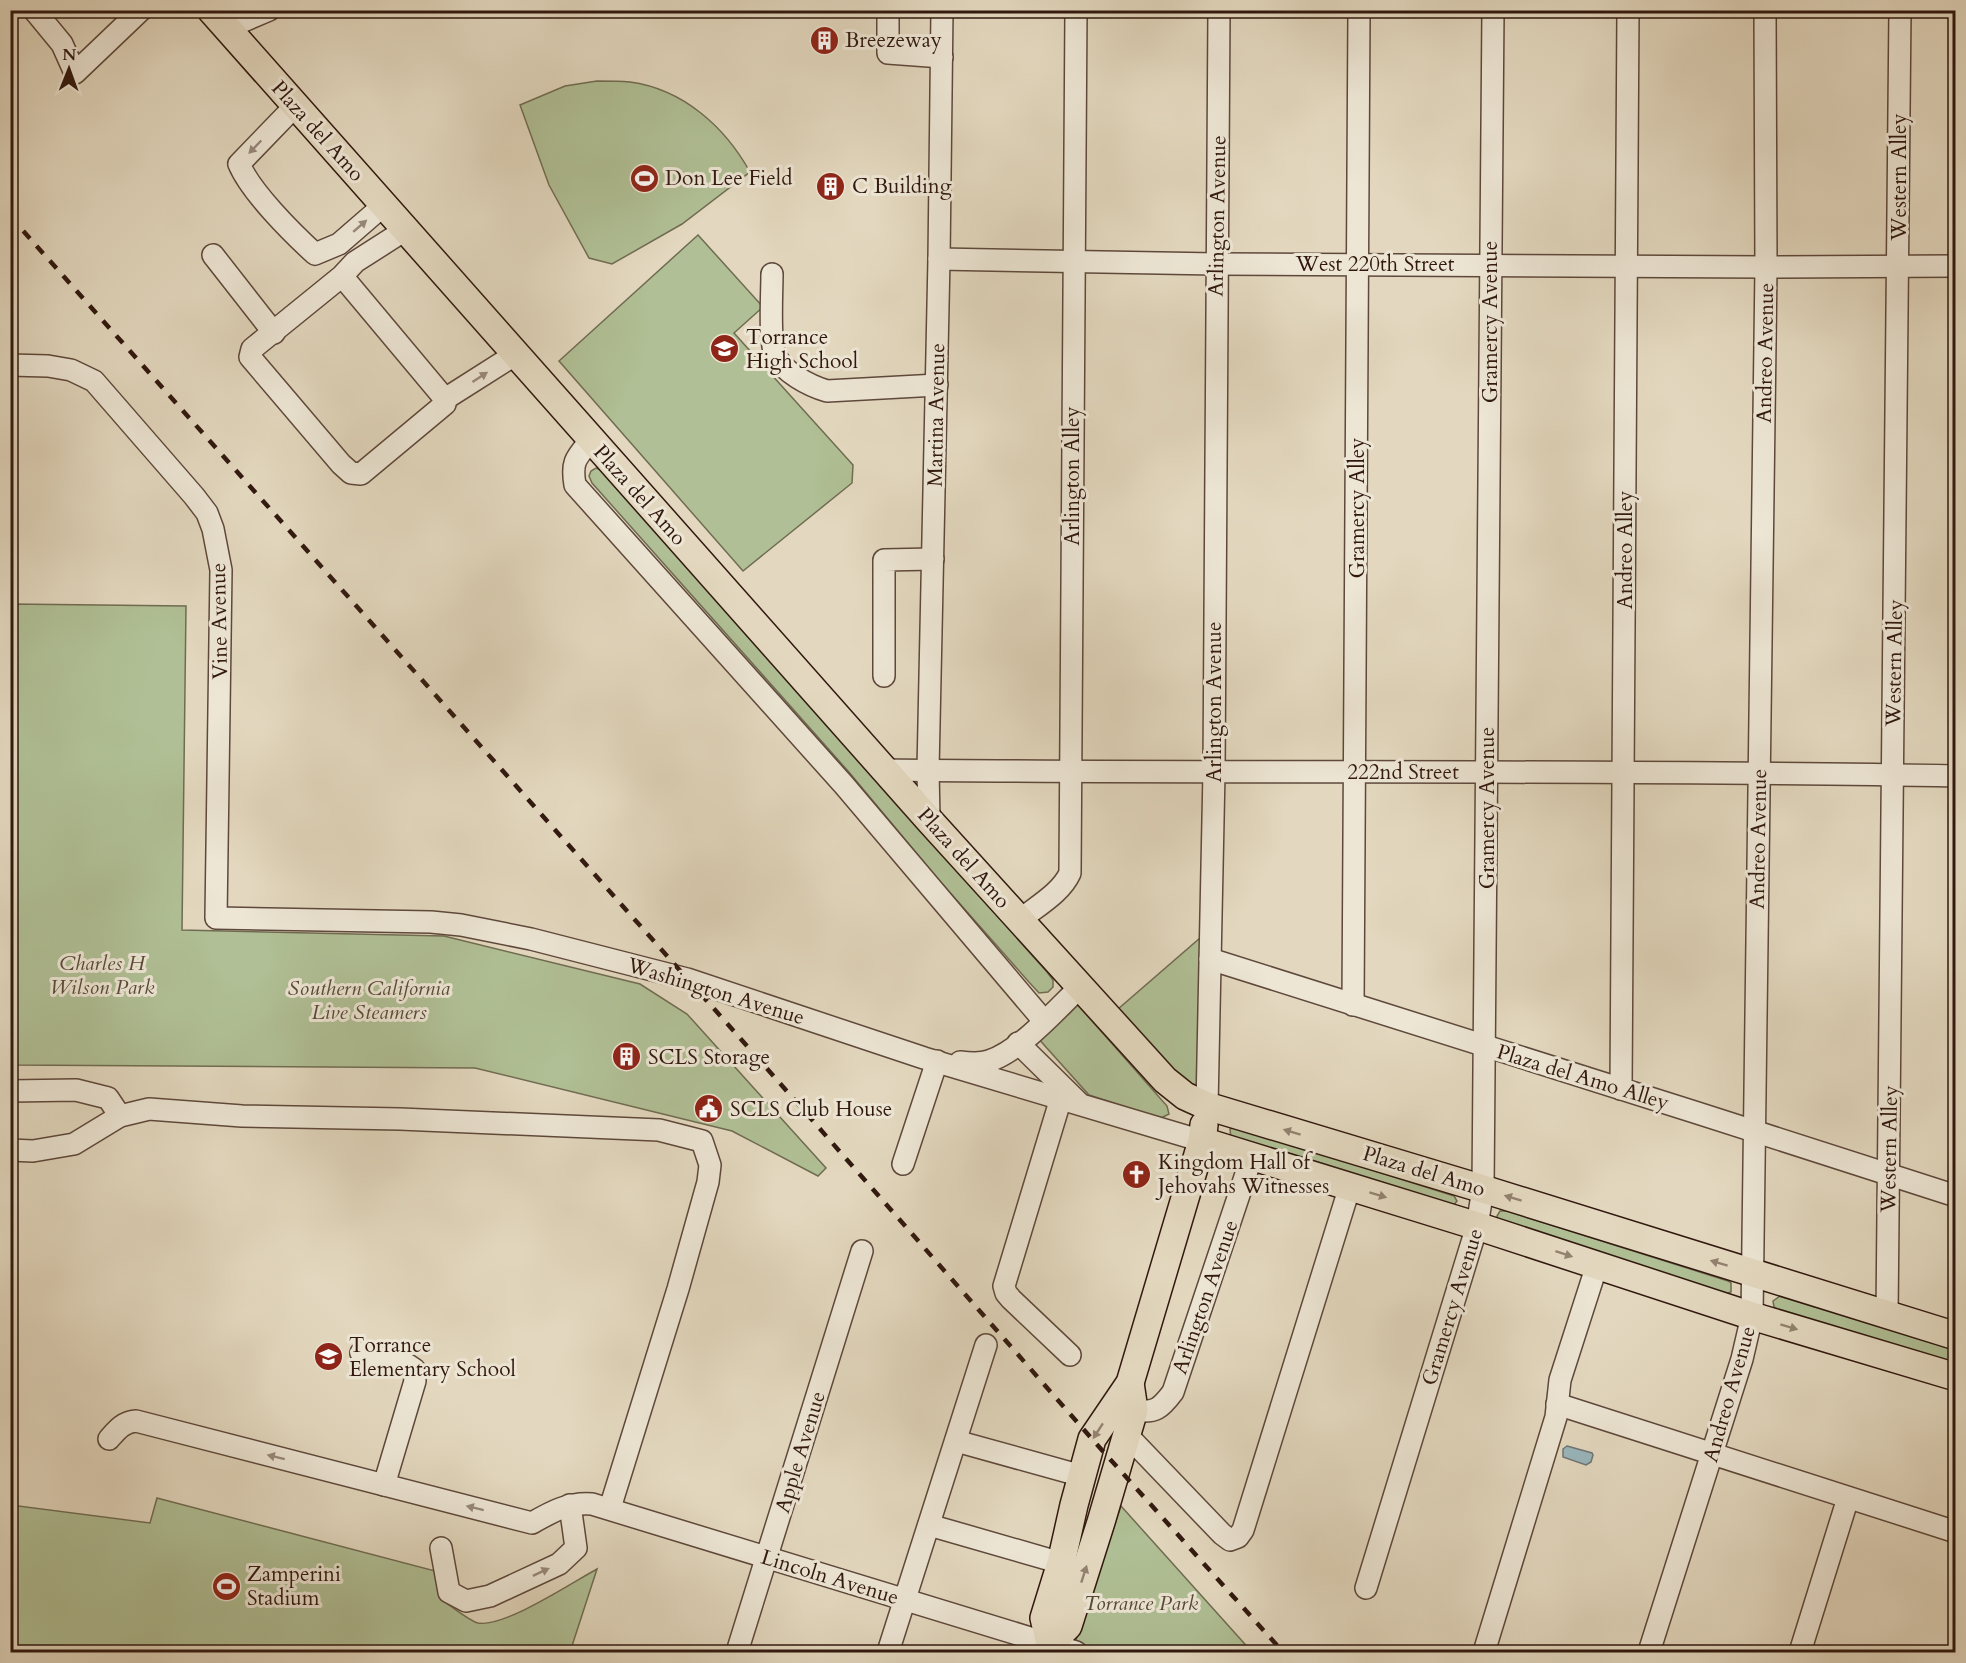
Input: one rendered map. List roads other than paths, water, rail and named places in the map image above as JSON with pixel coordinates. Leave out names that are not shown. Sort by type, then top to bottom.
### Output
[{"type":"main road","name":"Plaza del Amo","points":[[212,10],[929,820],[1165,1080],[1185,1096],[1207,1106],[1956,1336]]},
{"type":"main road","name":"Arlington Avenue","points":[[1049,1648],[1068,1626],[1130,1422],[1130,1383],[1202,1141],[1207,1106]]},
{"type":"main road","name":"Plaza del Amo","points":[[1202,1141],[1477,1226],[1752,1316],[1956,1377]]},
{"type":"main road","name":"Arlington Avenue","points":[[1049,1648],[1044,1618],[1061,1563],[1092,1439],[1130,1383]]},
{"type":"street","points":[[34,10],[62,44],[75,73],[141,10]]},
{"type":"street","points":[[231,33],[241,22],[269,10]]},
{"type":"street","points":[[888,10],[888,53],[942,57]]},
{"type":"street","name":"Martina Avenue","points":[[929,820],[928,770],[937,385],[942,10]]},
{"type":"street","name":"Arlington Alley","points":[[1020,920],[1060,889],[1070,873],[1072,260],[1076,10]]},
{"type":"street","name":"Arlington Avenue","points":[[1207,1106],[1214,772],[1219,10]]},
{"type":"street","name":"Gramercy Alley","points":[[1353,1005],[1359,10]]},
{"type":"street","name":"Gramercy Avenue","points":[[1366,1588],[1477,1226],[1483,1189],[1493,10]]},
{"type":"street","name":"Andreo Alley","points":[[1621,1089],[1628,10]]},
{"type":"street","name":"Andreo Avenue","points":[[1649,1653],[1742,1359],[1752,1316],[1766,267],[1766,10]]},
{"type":"street","name":"Western Alley","points":[[1887,1316],[1900,10]]},
{"type":"street","points":[[296,105],[239,164],[245,178],[315,254],[339,244],[384,205]]},
{"type":"street","points":[[342,276],[445,399],[445,404],[361,474],[351,473],[341,464],[250,357],[252,349],[342,276],[355,262],[405,230]]},
{"type":"street","points":[[213,255],[274,333]]},
{"type":"street","name":"West 220th Street","points":[[939,259],[1216,264],[1956,266]]},
{"type":"street","points":[[772,274],[772,341],[775,354],[792,373],[812,386],[827,391],[937,385]]},
{"type":"street","points":[[445,399],[516,354]]},
{"type":"street","name":"Vine Avenue","points":[[10,365],[48,366],[71,370],[94,381],[194,496],[207,513],[213,529],[221,570],[216,918]]},
{"type":"street","points":[[591,440],[578,456],[572,470],[575,485],[844,785],[1044,1021]]},
{"type":"street","points":[[884,676],[884,560],[933,559]]},
{"type":"street","name":"222nd Street","points":[[886,770],[1758,772],[1956,776]]},
{"type":"street","name":"Washington Avenue","points":[[216,918],[431,922],[493,931],[687,979],[930,1059],[1202,1141]]},
{"type":"street","name":"Plaza del Amo Alley","points":[[1210,959],[1755,1130],[1956,1196]]},
{"type":"street","points":[[903,1164],[930,1059],[965,1063],[986,1062],[1002,1056],[1080,987]]},
{"type":"street","points":[[1018,1043],[1070,1101],[1004,1286],[1011,1299],[1070,1355]]},
{"type":"street","points":[[10,1091],[76,1090],[108,1098],[120,1116]]},
{"type":"street","points":[[10,1150],[33,1151],[74,1144],[120,1116],[149,1109],[242,1116],[400,1119],[659,1130],[702,1141],[710,1165],[708,1182],[678,1289],[610,1508]]},
{"type":"street","name":"Arlington Avenue","points":[[1130,1422],[1164,1405],[1173,1392],[1252,1156]]},
{"type":"street","points":[[1130,1422],[1222,1534],[1230,1540],[1238,1537],[1243,1530],[1350,1186]]},
{"type":"street","name":"Apple Avenue","points":[[737,1653],[862,1251]]},
{"type":"street","points":[[1484,1653],[1556,1417],[1560,1380],[1597,1265]]},
{"type":"street","points":[[888,1653],[986,1345]]},
{"type":"street","points":[[361,1353],[408,1365],[414,1369],[416,1376],[384,1485]]},
{"type":"street","points":[[1557,1404],[1956,1532]]},
{"type":"street","points":[[109,1439],[118,1428],[136,1421],[532,1523],[550,1512],[570,1505],[576,1548],[559,1564],[490,1596],[466,1602],[449,1592],[441,1548]]},
{"type":"street","points":[[956,1441],[1082,1476]]},
{"type":"street","points":[[1800,1653],[1848,1498]]},
{"type":"street","name":"Lincoln Avenue","points":[[570,1505],[592,1504],[610,1508],[905,1599],[1049,1648],[1076,1653]]},
{"type":"street","points":[[928,1525],[1061,1563]]},
{"type":"water","points":[[1567,1446],[1592,1453],[1591,1462],[1586,1465],[1563,1457],[1563,1449]]},
{"type":"railway","points":[[10,216],[1283,1652]]},
{"type":"place","name":"Breezeway","points":[[824,40]]},
{"type":"place","name":"Don Lee Field","points":[[644,178]]},
{"type":"place","name":"C Building","points":[[831,186]]},
{"type":"place","name":"Torrance High School","points":[[725,349]]},
{"type":"place","name":"SCLS Storage","points":[[627,1057]]},
{"type":"place","name":"SCLS Club House","points":[[709,1109]]},
{"type":"place","name":"Kingdom Hall of Jehovahs Witnesses","points":[[1137,1174]]},
{"type":"place","name":"Torrance Elementary School","points":[[328,1357]]},
{"type":"place","name":"Zamperini Stadium","points":[[226,1586]]},
{"type":"park label","name":"Charles H Wilson Park","points":[[102,975]]},
{"type":"park label","name":"Southern California Live Steamers","points":[[369,1000]]},
{"type":"park label","name":"Torrance Park","points":[[1141,1603]]}]
